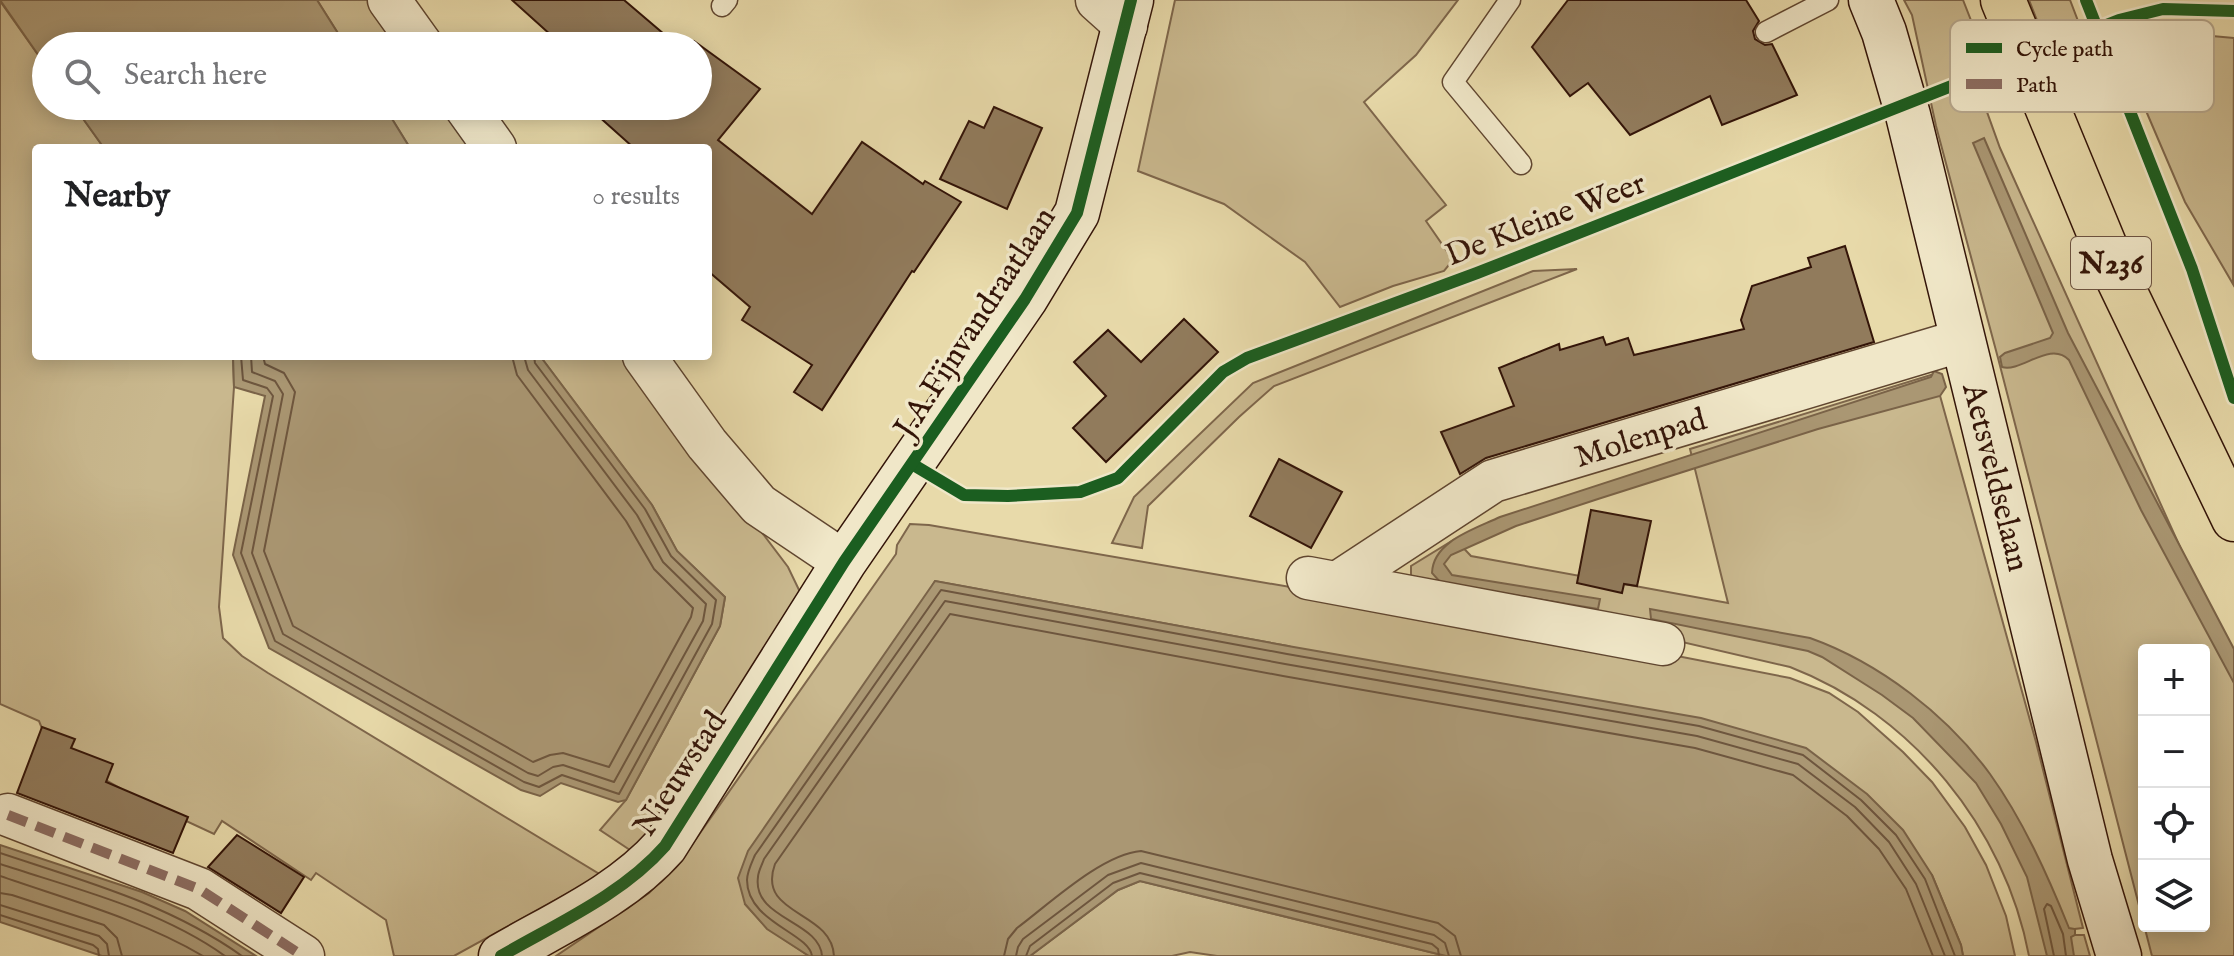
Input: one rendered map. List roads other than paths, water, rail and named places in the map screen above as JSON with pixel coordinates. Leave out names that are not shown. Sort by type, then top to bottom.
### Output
[{"type":"main road","name":"N236","points":[[2003,0],[2011,20]]},
{"type":"main road","name":"N236","points":[[2049,112],[2117,276],[2234,519]]},
{"type":"street","points":[[389,0],[412,32]]},
{"type":"street","name":"Aetsveldselaan","points":[[1871,0],[1884,32],[1908,115],[2090,860],[2119,956]]},
{"type":"street","name":"J.A.Fijnvandraatlaan","points":[[844,562],[1025,299],[1077,213],[1118,9]]},
{"type":"street","points":[[475,120],[492,144]]},
{"type":"street","name":"Molenpad","points":[[1663,644],[1411,599],[1324,580],[1493,481],[1963,340]]},
{"type":"street","points":[[647,360],[707,444],[759,505],[844,562]]},
{"type":"street","name":"Nieuwstad","points":[[501,956],[604,896],[651,863],[665,846],[844,562]]},
{"type":"street","points":[[8,815],[199,889],[303,956]]},
{"type":"lane","points":[[1510,0],[1453,82],[1521,164]]},
{"type":"lane","points":[[1766,32],[1828,0]]},
{"type":"water","points":[[0,0],[317,0],[337,32],[32,32],[32,46]]},
{"type":"water","points":[[84,120],[393,120],[408,144],[101,144]]},
{"type":"water","points":[[1984,138],[2068,333],[2234,649],[2234,683],[2141,510],[2069,360],[2053,354],[2018,366],[2002,367],[2000,357],[2005,353],[2050,338],[2053,333],[1973,143]]},
{"type":"water","points":[[233,360],[543,360],[652,505],[677,551],[725,597],[720,626],[626,800],[618,802],[561,783],[540,796],[521,790],[269,648],[233,555],[265,396],[234,387]]},
{"type":"water","points":[[1934,371],[1942,374],[1946,387],[1940,396],[1818,429],[1516,526],[1451,555],[1444,564],[1452,575],[1600,599],[1598,609],[1441,583],[1432,573],[1434,562],[1447,544],[1500,517],[1931,377]]},
{"type":"water","points":[[935,581],[1701,718],[1806,748],[1867,794],[1903,830],[1932,875],[1963,956],[1446,956],[1140,881],[1118,890],[1030,956],[809,956],[767,929],[745,904],[738,878],[748,851]]},
{"type":"water","points":[[1650,609],[1810,638],[1862,662],[1910,693],[1973,752],[2013,810],[2069,928],[2075,929],[2075,935],[2071,937],[2074,956],[2047,956],[2027,877],[2001,824],[1976,783],[1913,718],[1882,695],[1808,651],[1651,619]]},
{"type":"water","points":[[0,845],[142,892],[185,911],[256,956],[102,956],[0,922]]}]
